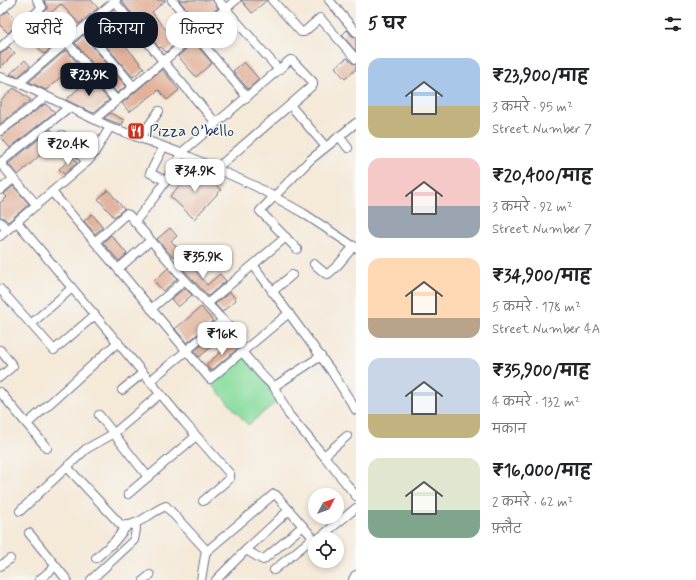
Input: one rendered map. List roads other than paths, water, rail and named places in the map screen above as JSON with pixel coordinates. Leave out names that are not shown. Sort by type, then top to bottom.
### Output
[{"type":"main road","points":[[354,580],[356,576]]},
{"type":"street","points":[[0,11],[12,0]]},
{"type":"street","points":[[0,48],[42,7],[37,0]]},
{"type":"street","points":[[172,0],[182,12]]},
{"type":"street","points":[[218,0],[279,70]]},
{"type":"street","points":[[222,12],[236,0]]},
{"type":"street","points":[[272,0],[300,32],[304,32],[320,18],[356,59]]},
{"type":"street","points":[[329,0],[356,32]]},
{"type":"street","points":[[102,12],[115,1],[163,61],[216,123]]},
{"type":"street","points":[[76,34],[84,28]]},
{"type":"street","points":[[19,83],[59,48]]},
{"type":"street","points":[[71,48],[116,100]]},
{"type":"street","points":[[101,48],[133,86]]},
{"type":"street","points":[[95,119],[179,48]]},
{"type":"street","points":[[208,48],[247,96]]},
{"type":"street","points":[[136,222],[166,181],[175,167],[181,153],[291,60],[313,83],[312,86],[217,168]]},
{"type":"street","points":[[0,77],[19,83],[45,97],[110,127],[181,153],[255,186],[308,216],[355,247],[337,266],[326,274],[314,264]]},
{"type":"street","points":[[0,131],[45,97]]},
{"type":"street","points":[[290,105],[326,147]]},
{"type":"street","points":[[37,205],[0,163],[68,108]]},
{"type":"street","points":[[140,138],[159,111]]},
{"type":"street","points":[[297,249],[260,211],[310,160],[356,123]]},
{"type":"street","points":[[0,236],[87,162],[96,152],[110,127]]},
{"type":"street","points":[[62,136],[87,162]]},
{"type":"street","points":[[339,136],[348,148]]},
{"type":"street","points":[[161,152],[150,173],[166,181]]},
{"type":"street","points":[[0,190],[13,179]]},
{"type":"street","points":[[52,192],[210,379],[289,312]]},
{"type":"street","points":[[95,242],[127,214],[136,222],[185,280],[232,330]]},
{"type":"street","points":[[0,222],[7,230]]},
{"type":"street","points":[[17,222],[160,394],[231,476],[203,501]]},
{"type":"street","points":[[207,304],[254,266],[286,237]]},
{"type":"street","points":[[118,269],[150,240]]},
{"type":"street","points":[[254,266],[321,356],[356,410]]},
{"type":"street","points":[[272,292],[292,275]]},
{"type":"street","points":[[151,308],[185,280]]},
{"type":"street","points":[[31,324],[72,288]]},
{"type":"street","points":[[0,289],[54,350],[95,315]]},
{"type":"street","points":[[150,381],[222,320]]},
{"type":"street","points":[[27,424],[118,342]]},
{"type":"street","points":[[242,352],[274,386],[289,415],[356,496]]},
{"type":"street","points":[[0,377],[13,366],[1,354]]},
{"type":"street","points":[[274,386],[321,356]]},
{"type":"street","points":[[122,390],[143,373]]},
{"type":"street","points":[[0,392],[47,448]]},
{"type":"street","points":[[20,511],[86,449],[113,434],[160,394]]},
{"type":"street","points":[[99,415],[148,477]]},
{"type":"street","points":[[128,494],[196,436]]},
{"type":"street","points":[[324,456],[347,436]]},
{"type":"street","points":[[67,467],[118,524],[127,526],[166,506],[206,550]]},
{"type":"street","points":[[206,550],[208,550],[274,494],[309,532]]},
{"type":"street","points":[[216,580],[289,510]]},
{"type":"street","points":[[325,532],[355,510]]},
{"type":"street","points":[[91,580],[134,540],[136,529],[135,523]]},
{"type":"street","points":[[96,558],[114,542],[127,526]]},
{"type":"street","points":[[246,550],[262,560],[303,526]]},
{"type":"street","points":[[29,533],[68,580]]},
{"type":"street","points":[[274,570],[308,544]]},
{"type":"street","points":[[201,580],[206,550]]},
{"type":"street","points":[[0,566],[10,559]]},
{"type":"street","points":[[39,580],[56,566]]},
{"type":"place","name":"Pizza O’bello","points":[[136,131]]}]
